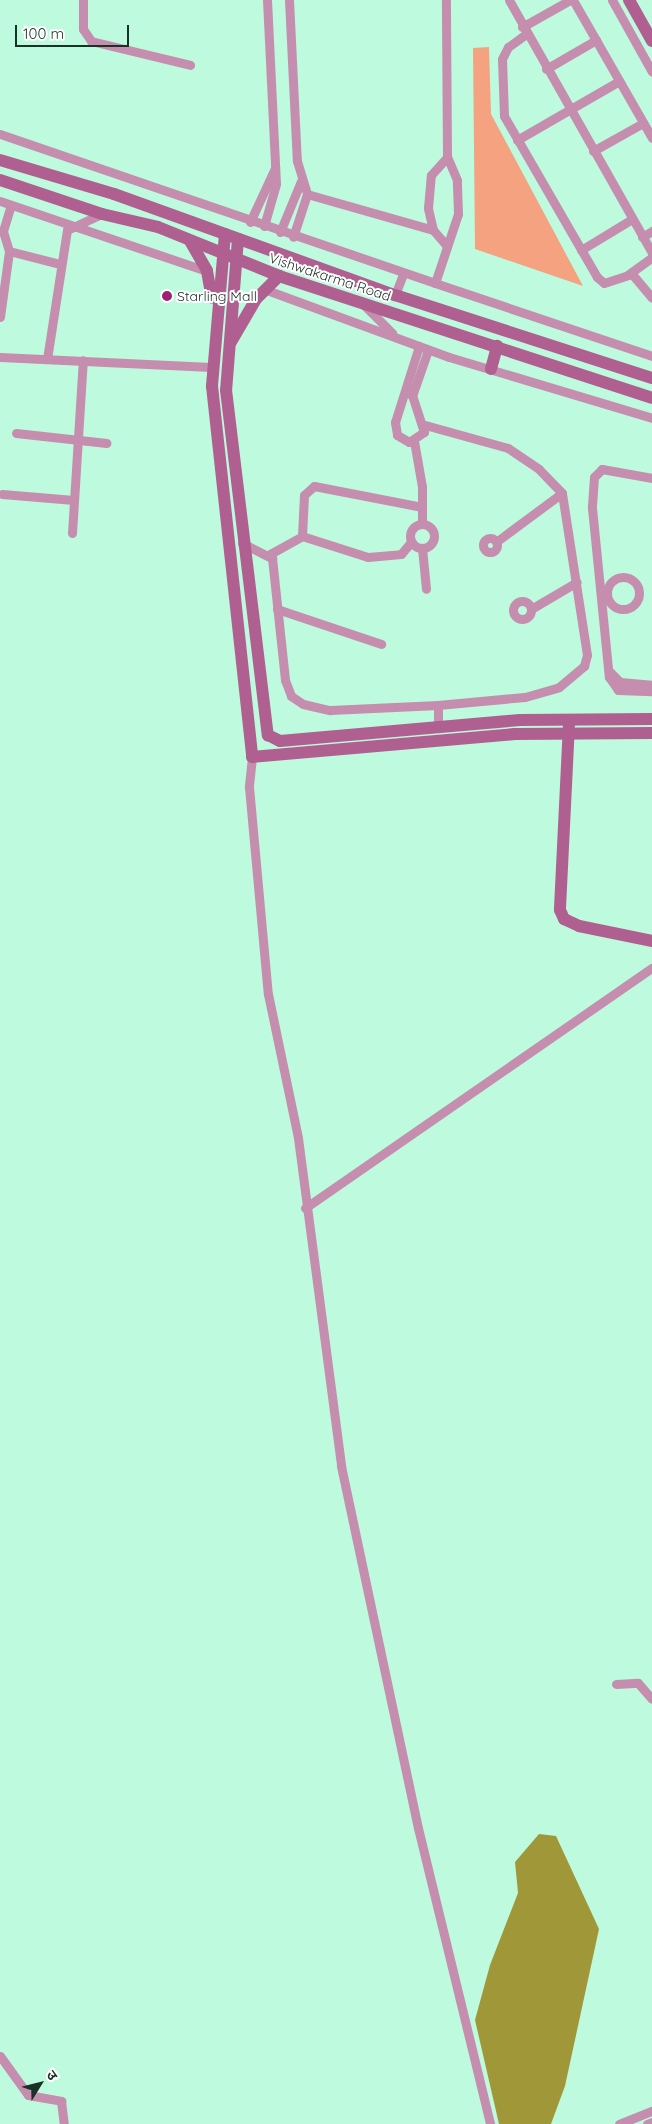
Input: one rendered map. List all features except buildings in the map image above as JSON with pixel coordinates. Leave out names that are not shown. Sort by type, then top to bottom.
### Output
[{"type":"street","points":[[83,0],[83,29],[91,41],[190,65]]},
{"type":"street","points":[[264,226],[275,191],[267,0]]},
{"type":"street","points":[[289,0],[301,181],[307,194],[292,237]]},
{"type":"street","points":[[435,282],[458,214],[457,180],[447,157],[446,0]]},
{"type":"street","points":[[508,0],[524,31],[652,255],[629,274],[604,283],[581,250],[504,116],[502,59],[508,46],[524,31],[572,0],[652,138]]},
{"type":"street","points":[[612,0],[652,72]]},
{"type":"street","points":[[629,0],[652,41]]},
{"type":"street","points":[[546,69],[596,40]]},
{"type":"street","points":[[517,140],[619,81]]},
{"type":"street","points":[[593,151],[643,123]]},
{"type":"street","points":[[0,134],[292,237],[403,274],[435,282],[652,356]]},
{"type":"street","points":[[433,230],[429,182],[447,157]]},
{"type":"street","name":"Vishwakarma Road","points":[[0,160],[114,194],[395,295],[652,378]]},
{"type":"street","points":[[250,222],[275,168]]},
{"type":"street","points":[[114,194],[115,175]]},
{"type":"street","name":"Vishwakarma Road","points":[[0,180],[102,214],[190,240],[228,258],[279,276],[652,398]]},
{"type":"street","points":[[280,232],[301,181]]},
{"type":"street","points":[[307,194],[433,230],[447,246]]},
{"type":"street","points":[[0,201],[9,209],[68,231],[207,271]]},
{"type":"street","points":[[0,317],[9,250],[2,224],[9,209]]},
{"type":"street","points":[[47,359],[60,264],[68,231],[102,214]]},
{"type":"street","points":[[581,250],[632,219]]},
{"type":"street","points":[[642,237],[652,231]]},
{"type":"street","points":[[225,234],[228,258],[229,347],[226,390],[242,543],[268,735],[280,741],[570,718],[652,719]]},
{"type":"street","points":[[238,239],[228,258],[214,321],[211,367],[252,757],[249,787],[268,994],[292,1106],[341,1466],[374,1635],[490,2124]]},
{"type":"street","points":[[190,240],[207,271],[214,321]]},
{"type":"street","points":[[9,250],[60,264]]},
{"type":"street","points":[[395,295],[403,274]]},
{"type":"street","points":[[629,274],[636,276],[652,298]]},
{"type":"street","points":[[229,347],[264,289],[279,276]]},
{"type":"street","points":[[264,289],[394,334],[428,350],[652,418]]},
{"type":"street","points":[[364,304],[394,334]]},
{"type":"street","points":[[414,441],[397,435],[395,422],[419,346]]},
{"type":"street","points":[[491,369],[497,346]]},
{"type":"street","points":[[425,425],[412,396],[428,350]]},
{"type":"street","points":[[0,357],[211,367]]},
{"type":"street","points":[[72,533],[83,360]]},
{"type":"street","points":[[422,548],[434,536],[422,524],[422,507],[414,441],[425,425]]},
{"type":"street","points":[[270,554],[285,680],[295,700],[330,710],[438,705],[533,695],[559,687],[576,674],[587,656],[562,493],[540,469],[508,448],[425,425]]},
{"type":"street","points":[[16,433],[78,438],[106,443]]},
{"type":"street","points":[[604,584],[624,577],[633,581],[639,593],[630,608],[617,608],[610,603],[604,584],[592,508],[594,478],[608,468],[652,478]]},
{"type":"street","points":[[302,536],[304,495],[314,486],[422,507]]},
{"type":"street","points":[[496,542],[562,493]]},
{"type":"street","points":[[2,494],[74,500]]},
{"type":"street","points":[[270,554],[302,536],[368,556],[400,554],[411,542],[411,530],[422,524]]},
{"type":"street","points":[[411,542],[422,548]]},
{"type":"street","points":[[242,543],[270,554]]},
{"type":"street","points":[[422,548],[426,589]]},
{"type":"street","points":[[530,609],[577,582]]},
{"type":"street","points":[[604,584],[602,609],[608,670],[618,690],[652,691]]},
{"type":"street","points":[[602,609],[610,603]]},
{"type":"street","points":[[277,609],[381,644]]},
{"type":"street","points":[[608,670],[620,682],[652,685]]},
{"type":"street","points":[[438,705],[438,727]]},
{"type":"street","points":[[570,718],[560,910],[564,918],[579,926],[652,941]]},
{"type":"street","points":[[252,757],[652,733]]},
{"type":"street","points":[[305,1208],[652,968]]},
{"type":"street","points":[[616,1684],[638,1683],[652,1699]]},
{"type":"street","points":[[0,2056],[28,2095],[61,2101],[64,2124]]},
{"type":"street","points":[[619,2124],[652,2112]]},
{"type":"street","points":[[647,2124],[652,2122]]},
{"type":"shaded area","points":[[489,47],[491,114],[583,286],[475,249],[473,48]]},
{"type":"shaded area","points":[[539,1834],[556,1836],[599,1929],[565,2086],[551,2124],[499,2124],[475,2020],[490,1965],[518,1893],[515,1862]]},
{"type":"place","name":"Starling Mall","points":[[167,296]]}]
